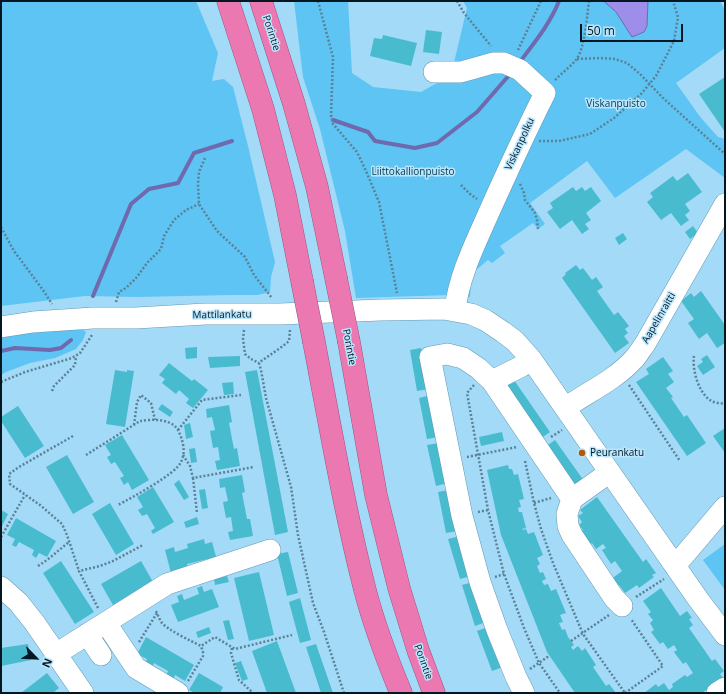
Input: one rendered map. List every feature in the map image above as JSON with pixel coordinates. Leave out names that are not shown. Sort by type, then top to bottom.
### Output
[{"type":"highway","points":[[228,1],[262,109],[285,196],[346,506],[365,590],[385,654],[401,693]]},
{"type":"highway","name":"Porintie","points":[[261,1],[298,119],[317,188],[336,278],[376,495],[418,650],[434,693]]},
{"type":"street","points":[[434,72],[461,72],[493,63],[504,62],[514,67],[545,93]]},
{"type":"street","name":"Viskanpolku","points":[[450,310],[473,249],[508,169],[545,93]]},
{"type":"street","name":"Aapelinraitti","points":[[565,418],[601,385],[620,372],[635,359],[725,204]]},
{"type":"street","name":"Mattilankatu","points":[[1,327],[34,322],[93,318],[381,310],[450,310]]},
{"type":"street","points":[[450,310],[471,314],[503,332],[515,341],[531,359],[565,418],[610,472],[698,599],[725,635]]},
{"type":"street","points":[[520,685],[497,630],[480,582],[462,516],[430,357],[447,354],[463,358],[478,368],[492,381],[531,453],[572,500]]},
{"type":"street","points":[[492,381],[522,366],[531,359]]},
{"type":"street","points":[[610,472],[572,500],[567,514],[568,526],[572,535],[614,598],[622,606]]},
{"type":"street","points":[[675,566],[725,507]]},
{"type":"street","points":[[56,654],[106,623],[154,604],[168,584],[270,550]]},
{"type":"street","points":[[1,588],[18,602],[34,622],[83,693]]},
{"type":"street","points":[[106,623],[136,668],[182,690]]},
{"type":"street","points":[[87,634],[101,655]]},
{"type":"street","points":[[717,693],[725,688]]},
{"type":"path","points":[[318,1],[333,57],[331,115],[333,124],[357,152],[379,202],[397,293]]},
{"type":"path","points":[[457,1],[464,13],[479,32]]},
{"type":"path","points":[[514,67],[541,1]]},
{"type":"path","points":[[545,93],[554,80],[576,59],[585,31],[589,1]]},
{"type":"path","points":[[520,142],[559,141],[590,134],[614,118],[641,94],[656,76],[674,41],[678,18],[673,1]]},
{"type":"path","points":[[576,59],[600,58],[627,63],[725,154]]},
{"type":"path","points":[[206,158],[199,172],[199,204],[217,230],[245,257],[254,275],[273,300]]},
{"type":"path","points":[[508,169],[514,174],[519,182],[526,200],[535,213],[538,220],[538,229]]},
{"type":"path","points":[[114,308],[119,292],[126,288],[161,249],[164,236],[174,220],[186,210],[199,204]]},
{"type":"path","points":[[1,227],[14,251],[44,290],[53,306]]},
{"type":"path","points":[[244,328],[243,339],[245,354],[259,363],[266,398],[291,488],[298,535],[314,603],[344,693]]},
{"type":"path","points":[[259,363],[282,347],[289,340],[290,330]]},
{"type":"path","points":[[1,382],[25,372],[68,360],[76,356],[80,353],[94,333]]},
{"type":"path","points":[[52,391],[54,386],[75,365],[76,356]]},
{"type":"path","points":[[694,356],[693,363],[700,388],[710,401],[725,404]]},
{"type":"path","points":[[620,372],[680,461]]},
{"type":"path","points":[[492,381],[477,381],[466,393],[488,510],[504,574],[524,628],[539,663],[560,693]]},
{"type":"path","points":[[134,425],[137,402],[142,395],[151,403],[156,420]]},
{"type":"path","points":[[178,430],[202,400],[241,395]]},
{"type":"path","points":[[565,418],[531,453],[534,503],[553,563],[582,634],[625,693],[663,666],[622,606]]},
{"type":"path","points":[[86,455],[140,421],[162,420],[171,423],[178,430],[184,448],[181,462],[174,471],[118,505]]},
{"type":"path","points":[[73,436],[9,474],[10,484],[40,505],[62,524],[79,571],[106,623]]},
{"type":"path","points":[[451,461],[522,446],[531,453]]},
{"type":"path","points":[[183,455],[190,466],[193,478],[197,513]]},
{"type":"path","points":[[193,478],[254,467]]},
{"type":"path","points":[[1,537],[25,495]]},
{"type":"path","points":[[38,566],[69,542]]},
{"type":"path","points":[[79,571],[113,561],[143,545]]},
{"type":"path","points":[[154,604],[162,624],[201,646],[203,652],[203,656],[182,690]]},
{"type":"path","points":[[129,657],[154,604]]},
{"type":"path","points":[[201,646],[215,637],[235,649],[292,635]]},
{"type":"path","points":[[232,648],[231,653],[239,680],[252,693]]},
{"type":"path","points":[[520,685],[539,663],[549,656]]},
{"type":"green space","points":[[1,1],[196,1],[218,53],[212,81],[224,79],[233,87],[275,262],[271,277],[270,292],[258,295],[137,297],[85,296],[1,306]]},
{"type":"green space","points":[[294,1],[348,1],[352,73],[373,87],[421,92],[451,75],[467,8],[463,1],[720,1],[725,10],[725,48],[676,83],[701,118],[718,137],[725,139],[725,178],[686,149],[615,198],[587,161],[530,203],[545,224],[538,229],[533,223],[500,246],[505,253],[492,263],[488,260],[476,270],[471,284],[470,297],[449,295],[356,298],[345,231],[320,129],[303,77]]},
{"type":"green space","points":[[36,330],[83,330],[86,332],[83,340],[76,349],[55,358],[30,363],[1,375],[1,337]]},
{"type":"green space","points":[[725,544],[725,590],[703,560]]},
{"type":"shaded area","points":[[604,1],[648,1],[647,26],[644,32],[632,37],[616,12]]},
{"type":"building","points":[[426,30],[442,32],[439,54],[423,52]]},
{"type":"building","points":[[383,35],[417,43],[411,66],[370,56],[374,38],[382,39]]},
{"type":"building","points":[[725,77],[725,132],[699,94]]},
{"type":"building","points":[[688,173],[702,192],[685,204],[690,211],[685,215],[689,220],[681,226],[671,213],[661,220],[647,202],[653,197],[650,193],[673,176],[677,181]]},
{"type":"building","points":[[573,187],[576,191],[582,187],[585,191],[591,187],[601,201],[586,213],[591,220],[585,224],[589,229],[582,234],[572,220],[560,229],[547,212],[553,208],[550,203]]},
{"type":"building","points":[[693,226],[698,233],[690,239],[685,232]]},
{"type":"building","points":[[623,233],[627,239],[619,245],[615,238]]},
{"type":"building","points":[[576,265],[580,270],[583,268],[592,280],[596,277],[603,287],[597,291],[614,315],[618,312],[629,326],[625,329],[628,333],[624,336],[629,343],[615,353],[562,278],[566,274],[565,273]]},
{"type":"building","points":[[701,291],[725,325],[725,343],[717,348],[707,333],[699,339],[688,323],[694,319],[681,301],[691,293],[694,297]]},
{"type":"building","points":[[197,347],[197,358],[186,359],[185,348]]},
{"type":"building","points":[[421,348],[429,389],[417,391],[410,350]]},
{"type":"building","points":[[707,355],[715,367],[703,375],[697,366],[703,362],[701,359]]},
{"type":"building","points":[[240,356],[240,366],[210,368],[208,357]]},
{"type":"building","points":[[663,357],[673,371],[668,374],[674,382],[666,388],[673,397],[671,398],[684,417],[687,415],[706,443],[687,456],[636,382],[649,374],[646,369]]},
{"type":"building","points":[[169,363],[192,381],[194,379],[208,390],[193,408],[186,403],[189,399],[179,390],[176,394],[162,383],[165,379],[159,375]]},
{"type":"building","points":[[115,370],[127,372],[127,370],[134,371],[125,427],[106,424]]},
{"type":"building","points":[[257,370],[288,532],[275,535],[245,372]]},
{"type":"building","points":[[514,380],[550,432],[540,439],[504,387]]},
{"type":"building","points":[[233,382],[234,394],[224,395],[222,383]]},
{"type":"building","points":[[431,395],[438,437],[427,439],[419,398]]},
{"type":"building","points":[[162,404],[173,412],[170,417],[158,409]]},
{"type":"building","points":[[229,405],[232,422],[229,423],[234,449],[237,448],[240,466],[217,470],[215,461],[220,460],[218,447],[213,448],[210,431],[215,430],[212,417],[207,418],[206,409]]},
{"type":"building","points":[[18,406],[44,446],[25,458],[1,421],[1,417]]},
{"type":"building","points":[[190,423],[193,437],[186,439],[184,425]]},
{"type":"building","points":[[725,428],[725,453],[713,436]]},
{"type":"building","points":[[502,432],[504,441],[481,446],[479,437]]},
{"type":"building","points":[[122,435],[149,480],[132,490],[128,482],[124,485],[120,478],[124,476],[115,462],[111,464],[107,457],[111,455],[105,445]]},
{"type":"building","points":[[555,440],[584,481],[574,488],[545,447]]},
{"type":"building","points":[[439,443],[448,483],[436,486],[427,445]]},
{"type":"building","points":[[195,448],[197,462],[191,463],[189,449]]},
{"type":"building","points":[[67,455],[94,502],[73,514],[46,467]]},
{"type":"building","points":[[508,465],[509,469],[512,469],[514,475],[518,474],[524,499],[519,500],[521,507],[518,508],[519,512],[522,512],[526,528],[522,529],[526,529],[528,534],[534,532],[543,555],[537,558],[540,564],[537,566],[540,573],[543,572],[546,579],[542,581],[544,585],[548,584],[551,591],[556,589],[566,613],[560,615],[563,622],[559,623],[562,630],[565,629],[568,637],[574,645],[571,647],[573,650],[578,646],[582,651],[585,648],[596,665],[593,667],[606,686],[609,684],[616,693],[575,693],[547,652],[501,535],[487,470]]},
{"type":"building","points":[[242,475],[245,492],[242,493],[247,519],[250,519],[253,536],[230,540],[228,532],[233,531],[231,517],[226,518],[223,502],[228,501],[225,487],[220,488],[219,479]]},
{"type":"building","points":[[179,480],[189,497],[184,500],[174,484]]},
{"type":"building","points":[[153,487],[174,522],[153,534],[151,531],[155,528],[147,514],[142,516],[138,510],[143,507],[137,497]]},
{"type":"building","points":[[205,489],[208,508],[202,509],[199,490]]},
{"type":"building","points":[[449,490],[458,531],[446,533],[438,492]]},
{"type":"building","points":[[597,497],[643,562],[646,559],[656,573],[652,575],[654,577],[639,588],[637,585],[625,593],[619,585],[616,588],[610,580],[622,571],[615,561],[611,564],[602,550],[606,548],[603,544],[596,549],[592,543],[588,546],[579,533],[583,530],[579,525],[582,522],[578,516],[583,513],[580,510]]},
{"type":"building","points":[[110,503],[134,544],[116,555],[92,514]]},
{"type":"building","points":[[1,510],[8,514],[1,528]]},
{"type":"building","points":[[197,517],[199,524],[186,528],[184,522]]},
{"type":"building","points":[[16,518],[56,541],[47,557],[39,553],[36,558],[32,555],[34,550],[19,542],[16,547],[12,545],[15,539],[7,535]]},
{"type":"building","points":[[460,536],[471,576],[460,579],[448,539]]},
{"type":"building","points":[[204,539],[205,544],[212,542],[217,560],[209,562],[208,559],[187,564],[188,568],[171,573],[165,550],[174,547],[175,552],[188,548],[187,544]]},
{"type":"building","points":[[288,552],[298,593],[287,596],[277,554]]},
{"type":"building","points":[[61,561],[94,612],[75,624],[43,573]]},
{"type":"building","points":[[141,561],[153,582],[113,605],[101,584]]},
{"type":"building","points":[[259,572],[274,635],[249,641],[234,578]]},
{"type":"building","points":[[227,576],[229,582],[215,585],[214,579]]},
{"type":"building","points":[[473,582],[486,622],[475,626],[462,585]]},
{"type":"building","points":[[202,586],[204,592],[212,589],[219,607],[178,622],[171,605],[179,602],[177,596],[182,594],[184,600],[199,594],[197,588]]},
{"type":"building","points":[[661,588],[680,616],[687,611],[692,618],[689,619],[693,625],[689,628],[712,661],[715,659],[724,671],[720,674],[723,678],[702,693],[644,693],[656,684],[658,687],[664,683],[669,690],[673,687],[672,684],[685,675],[687,677],[693,673],[686,662],[683,664],[674,652],[677,650],[674,645],[668,649],[663,642],[660,644],[651,632],[654,630],[650,623],[653,620],[648,614],[651,612],[643,601]]},
{"type":"building","points":[[300,598],[311,640],[300,643],[289,602]]},
{"type":"building","points":[[229,620],[234,639],[228,640],[223,621]]},
{"type":"building","points":[[209,627],[211,633],[198,638],[196,632]]},
{"type":"building","points":[[488,627],[503,667],[492,671],[477,631]]},
{"type":"building","points":[[146,637],[194,665],[185,681],[175,675],[173,680],[166,676],[168,671],[154,663],[152,668],[145,664],[147,659],[137,654]]},
{"type":"building","points":[[277,641],[296,693],[267,693],[252,651]]},
{"type":"building","points":[[28,644],[31,660],[1,666],[1,648]]},
{"type":"building","points":[[316,644],[333,693],[321,693],[306,647]]},
{"type":"building","points":[[241,661],[248,679],[242,681],[235,663]]},
{"type":"building","points":[[47,673],[59,688],[53,693],[21,693]]},
{"type":"building","points":[[199,673],[223,687],[220,693],[195,693],[189,690]]},
{"type":"waterway","points":[[519,63],[536,41],[559,1]]},
{"type":"waterway","points":[[333,120],[368,132],[375,141],[415,148],[437,143],[477,112],[511,73]]},
{"type":"waterway","points":[[93,296],[131,204],[149,189],[178,183],[194,153],[232,141]]},
{"type":"waterway","points":[[1,351],[15,348],[50,350],[61,348],[71,340]]},
{"type":"place","name":"Peurankatu","points":[[582,453]]},
{"type":"park label","name":"Viskanpuisto","points":[[616,104]]},
{"type":"park label","name":"Liittokallionpuisto","points":[[413,172]]}]
